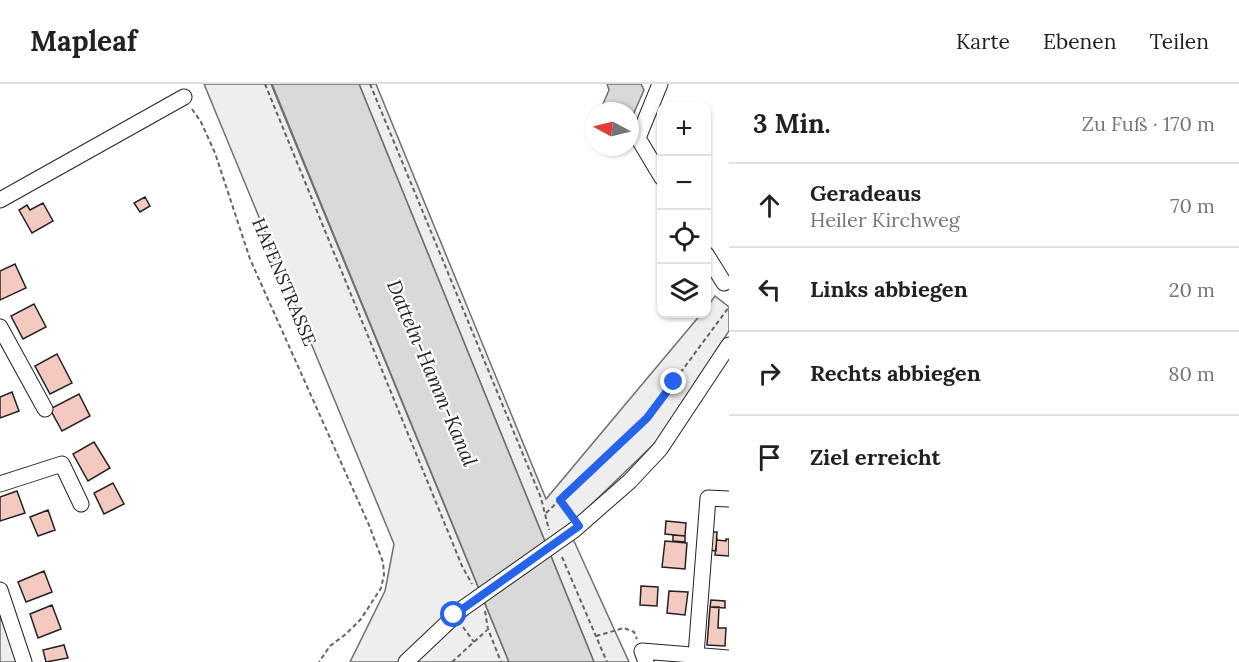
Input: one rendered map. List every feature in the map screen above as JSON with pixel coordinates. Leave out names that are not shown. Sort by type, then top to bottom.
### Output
[{"type":"street","points":[[657,170],[638,138],[660,84]]},
{"type":"street","points":[[0,200],[183,97]]},
{"type":"street","points":[[711,262],[724,283]]},
{"type":"street","points":[[0,327],[45,409]]},
{"type":"street","points":[[406,662],[462,609],[576,528],[630,481],[660,449],[729,345]]},
{"type":"street","points":[[0,484],[62,464],[81,504]]},
{"type":"street","points":[[696,655],[708,498],[729,500]]},
{"type":"street","points":[[0,590],[24,662]]},
{"type":"street","points":[[644,656],[696,655],[729,658]]},
{"type":"path","points":[[265,84],[458,556],[476,589]]},
{"type":"path","points":[[370,84],[546,513],[550,533]]},
{"type":"path","name":"HAFENSTRASSE","points":[[183,97],[201,122],[215,153],[250,259],[373,534],[383,562],[384,575],[381,588],[361,619],[330,646],[319,662]]},
{"type":"path","points":[[546,513],[647,418],[729,307]]},
{"type":"path","points":[[560,500],[576,528]]},
{"type":"path","points":[[561,555],[607,662]]},
{"type":"path","points":[[484,607],[488,629],[501,662]]},
{"type":"path","points":[[596,636],[624,628],[634,632]]},
{"type":"path","points":[[452,662],[488,629]]},
{"type":"shaded area","points":[[204,84],[271,84],[509,662],[350,662],[385,591],[394,544]]},
{"type":"shaded area","points":[[359,84],[376,84],[546,499],[698,318],[711,318],[711,302],[715,296],[729,307],[729,331],[657,441],[566,529],[574,541],[629,662],[594,662]]},
{"type":"shaded area","points":[[0,615],[17,662],[0,662]]},
{"type":"water","name":"Datteln-Hamm-Kanal","points":[[272,84],[359,84],[594,662],[509,662]]},
{"type":"water","points":[[607,84],[641,84],[644,90],[639,102],[604,102],[609,90]]},
{"type":"building","points":[[145,197],[150,206],[140,212],[134,203]]},
{"type":"building","points":[[43,203],[53,221],[32,233],[19,210],[27,205],[30,210]]},
{"type":"building","points":[[15,264],[26,288],[0,300],[0,271]]},
{"type":"building","points":[[34,304],[46,327],[23,339],[11,316]]},
{"type":"building","points":[[57,354],[72,383],[50,394],[35,366]]},
{"type":"building","points":[[12,392],[19,411],[0,418],[0,397]]},
{"type":"building","points":[[79,394],[90,416],[62,431],[50,409]]},
{"type":"building","points":[[94,442],[110,468],[88,481],[73,454]]},
{"type":"building","points":[[113,483],[124,504],[104,514],[94,493]]},
{"type":"building","points":[[17,491],[25,513],[0,521],[0,497]]},
{"type":"building","points":[[48,510],[55,530],[38,536],[30,517]]},
{"type":"building","points":[[666,521],[686,523],[685,536],[665,534]]},
{"type":"building","points":[[710,532],[717,532],[716,551],[708,550]]},
{"type":"building","points":[[673,535],[685,536],[685,542],[673,541]]},
{"type":"building","points":[[717,538],[717,540],[726,541],[729,539],[729,556],[715,555]]},
{"type":"building","points":[[665,541],[687,543],[685,569],[662,567]]},
{"type":"building","points":[[44,571],[52,592],[26,602],[18,582]]},
{"type":"building","points":[[641,586],[658,587],[657,606],[640,605]]},
{"type":"building","points":[[669,591],[688,592],[685,615],[667,613]]},
{"type":"building","points":[[711,600],[725,601],[725,608],[710,607]]},
{"type":"building","points":[[52,605],[61,629],[38,638],[30,614]]},
{"type":"building","points":[[710,607],[719,607],[718,628],[726,628],[725,646],[707,645]]},
{"type":"building","points":[[64,645],[68,658],[46,662],[43,650]]},
{"type":"route","points":[[454,615],[579,526],[560,500],[647,418],[674,382]]}]
